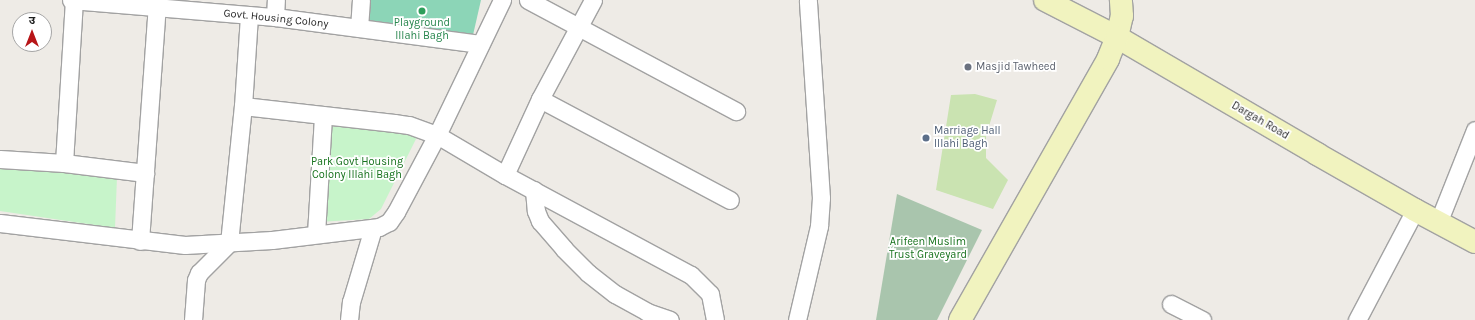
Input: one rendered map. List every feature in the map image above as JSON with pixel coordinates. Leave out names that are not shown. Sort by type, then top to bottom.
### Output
[{"type":"street","name":"Govt. Housing Colony","points":[[71,0],[104,1],[157,6],[194,5],[249,15],[275,17],[480,44]]},
{"type":"street","points":[[64,163],[74,0]]},
{"type":"street","points":[[275,17],[276,0]]},
{"type":"street","points":[[359,28],[361,0]]},
{"type":"street","points":[[0,223],[140,241],[185,245],[272,240],[373,228],[389,222],[396,212],[437,135],[502,0]]},
{"type":"street","points":[[528,0],[736,111]]},
{"type":"street","points":[[505,175],[540,99],[593,0]]},
{"type":"street","points":[[797,320],[819,226],[821,198],[808,0]]},
{"type":"street","name":"Dargah Road","points":[[1045,0],[1118,37],[1415,210],[1475,242]]},
{"type":"street","points":[[960,320],[1108,58],[1118,37],[1122,16],[1121,0]]},
{"type":"street","points":[[140,241],[157,6]]},
{"type":"street","points":[[193,320],[196,280],[199,273],[229,243],[243,106],[249,15]]},
{"type":"street","points":[[540,99],[730,200]]},
{"type":"street","points":[[243,106],[409,125],[437,135],[505,175],[691,276],[710,294],[715,320]]},
{"type":"street","points":[[316,234],[323,115]]},
{"type":"street","points":[[1438,223],[1475,130]]},
{"type":"street","points":[[0,159],[64,163],[145,173]]},
{"type":"street","points":[[534,190],[536,211],[540,221],[564,249],[588,273],[615,294],[648,312],[670,320]]},
{"type":"street","points":[[1357,320],[1415,210]]},
{"type":"street","points":[[349,320],[352,302],[373,228]]},
{"type":"street","points":[[1171,304],[1202,320]]},
{"type":"green space","name":"Playground Illahi Bagh","points":[[366,0],[481,0],[473,35],[364,22]]},
{"type":"green space","points":[[975,94],[997,100],[986,136],[986,158],[1008,180],[993,209],[936,190],[951,95]]},
{"type":"green space","name":"Park Govt Housing Colony Illahi Bagh","points":[[331,126],[418,135],[381,209],[369,219],[318,222]]},
{"type":"green space","points":[[0,167],[117,177],[115,228],[0,211]]},
{"type":"green space","name":"Arifeen Muslim Trust Graveyard","points":[[897,194],[982,230],[937,320],[876,320]]},
{"type":"place","name":"Playground Illahi Bagh","points":[[422,11]]},
{"type":"place","name":"Masjid Tawheed","points":[[968,67]]},
{"type":"place","name":"Marriage Hall Illahi Bagh","points":[[926,138]]}]
